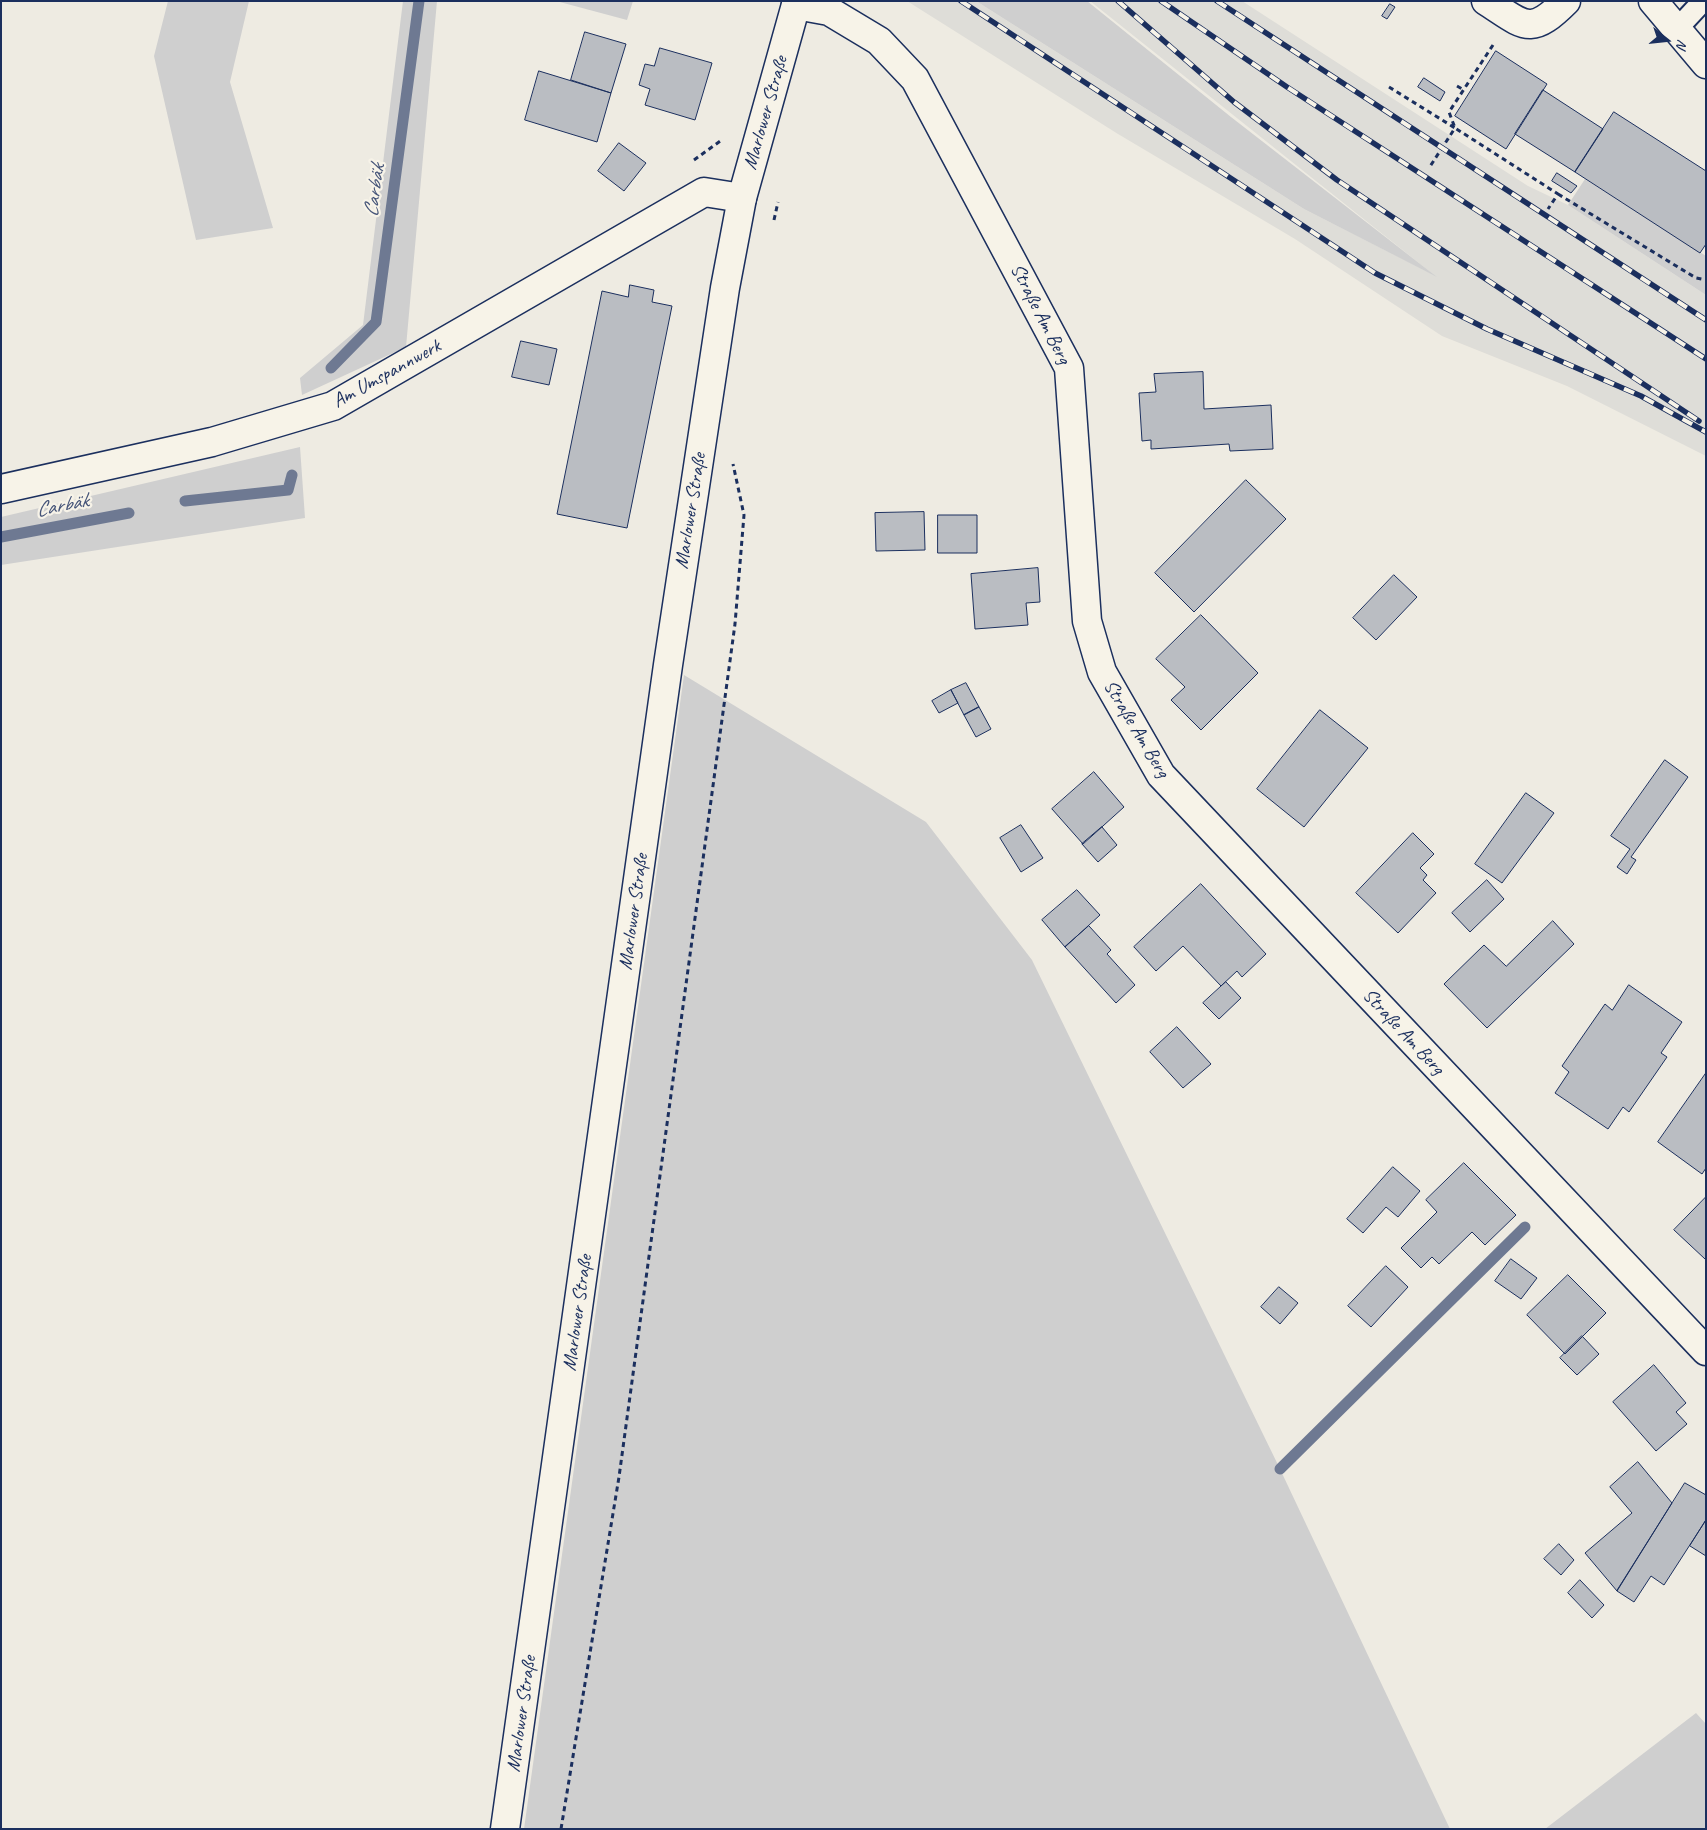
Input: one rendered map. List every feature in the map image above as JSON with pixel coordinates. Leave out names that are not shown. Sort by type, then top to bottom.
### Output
[{"type":"street","points":[[1490,4],[1510,18],[1528,24],[1540,23],[1566,1]]},
{"type":"street","points":[[1654,1],[1706,64]]},
{"type":"street","name":"Marlower Straße","points":[[506,1829],[670,656],[725,288],[742,198],[797,3]]},
{"type":"street","name":"Straße Am Berg","points":[[797,3],[830,11],[879,41],[915,79],[1069,368],[1087,621],[1102,672],[1161,775],[1706,1351]]},
{"type":"street","name":"Am Umspannwerk","points":[[1,489],[212,442],[333,406],[704,192],[742,198]]},
{"type":"lane","points":[[1676,30],[1703,1]]},
{"type":"path","points":[[1455,128],[1449,112],[1490,49]]},
{"type":"path","points":[[1389,86],[1558,194],[1696,278],[1706,280]]},
{"type":"path","points":[[1457,86],[1464,90]]},
{"type":"path","points":[[1429,168],[1455,128]]},
{"type":"path","points":[[774,221],[780,192]]},
{"type":"path","points":[[1548,209],[1558,194]]},
{"type":"path","points":[[561,1829],[619,1477],[734,624],[744,514],[733,462]]},
{"type":"shaded area","points":[[168,1],[249,1],[230,82],[273,228],[196,240],[154,56]]},
{"type":"shaded area","points":[[403,1],[437,1],[406,347],[302,395],[300,378],[363,325]]},
{"type":"shaded area","points":[[556,1],[633,1],[627,20]]},
{"type":"shaded area","points":[[907,1],[976,1],[1304,209],[1434,275],[1090,1],[1242,1],[1528,186],[1568,205],[1706,295],[1706,456],[1567,386],[1442,336],[1295,239],[1118,134]]},
{"type":"shaded area","points":[[976,1],[1087,1],[1231,117],[1437,277],[1304,209]]},
{"type":"shaded area","points":[[1585,179],[1706,256],[1706,295],[1568,205]]},
{"type":"shaded area","points":[[300,447],[305,518],[1,565],[1,517]]},
{"type":"shaded area","points":[[684,675],[926,822],[1032,960],[1280,1469],[1450,1829],[524,1829]]},
{"type":"shaded area","points":[[1696,1713],[1706,1724],[1706,1829],[1545,1829]]},
{"type":"building","points":[[1390,4],[1395,7],[1387,19],[1382,16]]},
{"type":"building","points":[[585,32],[626,44],[611,93],[571,80]]},
{"type":"building","points":[[660,48],[712,63],[695,120],[645,105],[650,89],[639,85],[645,64],[654,66]]},
{"type":"building","points":[[1496,51],[1547,84],[1506,149],[1455,116]]},
{"type":"building","points":[[539,71],[611,93],[597,142],[525,120]]},
{"type":"building","points":[[1424,78],[1445,92],[1440,101],[1418,87]]},
{"type":"building","points":[[1543,90],[1603,129],[1575,172],[1515,134]]},
{"type":"building","points":[[1614,112],[1706,171],[1706,244],[1700,253],[1575,172]]},
{"type":"building","points":[[619,143],[646,163],[624,191],[598,171]]},
{"type":"building","points":[[1557,173],[1577,186],[1571,193],[1552,181]]},
{"type":"building","points":[[630,285],[654,290],[652,302],[672,306],[627,528],[557,514],[602,291],[628,297]]},
{"type":"building","points":[[521,341],[557,349],[549,385],[512,377]]},
{"type":"building","points":[[1203,372],[1204,409],[1271,405],[1273,449],[1230,451],[1229,444],[1151,449],[1151,440],[1142,441],[1139,393],[1156,392],[1154,374]]},
{"type":"building","points":[[1246,480],[1286,519],[1194,612],[1155,573]]},
{"type":"building","points":[[924,512],[925,550],[876,551],[875,513]]},
{"type":"building","points":[[938,515],[977,515],[977,553],[938,553]]},
{"type":"building","points":[[1038,568],[1040,602],[1026,603],[1028,625],[975,629],[971,574]]},
{"type":"building","points":[[1394,575],[1417,597],[1376,640],[1353,618]]},
{"type":"building","points":[[1201,615],[1258,673],[1201,730],[1171,700],[1185,687],[1156,659]]},
{"type":"building","points":[[966,683],[979,707],[964,715],[951,690]]},
{"type":"building","points":[[951,690],[958,703],[939,713],[932,701]]},
{"type":"building","points":[[979,707],[991,729],[976,737],[964,715]]},
{"type":"building","points":[[1320,710],[1368,748],[1304,827],[1257,789]]},
{"type":"building","points":[[1665,760],[1688,777],[1631,857],[1636,860],[1627,874],[1617,867],[1630,849],[1611,836]]},
{"type":"building","points":[[1094,772],[1124,807],[1083,844],[1052,809]]},
{"type":"building","points":[[1526,793],[1554,813],[1502,883],[1475,864]]},
{"type":"building","points":[[1021,825],[1043,858],[1021,872],[1000,838]]},
{"type":"building","points":[[1102,827],[1117,845],[1098,862],[1082,844]]},
{"type":"building","points":[[1413,833],[1434,854],[1420,868],[1427,875],[1423,880],[1436,893],[1398,933],[1356,893]]},
{"type":"building","points":[[1487,880],[1504,899],[1470,932],[1452,913]]},
{"type":"building","points":[[1201,884],[1266,954],[1242,977],[1237,971],[1221,986],[1183,946],[1156,971],[1134,947]]},
{"type":"building","points":[[1077,890],[1100,915],[1065,947],[1042,920]]},
{"type":"building","points":[[1553,921],[1574,944],[1487,1028],[1444,984],[1484,945],[1506,966]]},
{"type":"building","points":[[1089,926],[1111,950],[1107,954],[1135,985],[1116,1003],[1065,947]]},
{"type":"building","points":[[1226,982],[1241,998],[1219,1019],[1203,1003]]},
{"type":"building","points":[[1629,985],[1682,1022],[1661,1053],[1667,1057],[1629,1112],[1623,1107],[1608,1129],[1555,1093],[1569,1072],[1562,1066],[1605,1004],[1612,1010]]},
{"type":"building","points":[[1177,1027],[1211,1064],[1183,1088],[1150,1052]]},
{"type":"building","points":[[1706,1073],[1706,1168],[1702,1174],[1658,1142]]},
{"type":"building","points":[[1464,1163],[1516,1215],[1485,1245],[1472,1232],[1439,1264],[1432,1257],[1421,1268],[1401,1248],[1437,1212],[1426,1200]]},
{"type":"building","points":[[1393,1167],[1420,1191],[1398,1217],[1386,1207],[1363,1233],[1347,1219]]},
{"type":"building","points":[[1706,1197],[1706,1257],[1705,1259],[1674,1230]]},
{"type":"building","points":[[1511,1259],[1537,1278],[1521,1299],[1495,1281]]},
{"type":"building","points":[[1386,1266],[1408,1287],[1371,1327],[1348,1306]]},
{"type":"building","points":[[1568,1275],[1606,1313],[1565,1354],[1527,1315]]},
{"type":"building","points":[[1279,1287],[1298,1303],[1280,1324],[1261,1307]]},
{"type":"building","points":[[1582,1336],[1599,1354],[1577,1375],[1560,1358]]},
{"type":"building","points":[[1654,1365],[1686,1403],[1676,1412],[1687,1424],[1656,1451],[1613,1402]]},
{"type":"building","points":[[1638,1462],[1672,1503],[1617,1591],[1585,1553],[1632,1513],[1610,1487]]},
{"type":"building","points":[[1685,1483],[1706,1495],[1706,1520],[1664,1585],[1651,1576],[1634,1602],[1617,1591]]},
{"type":"building","points":[[1706,1520],[1706,1556],[1690,1546]]},
{"type":"building","points":[[1559,1544],[1574,1560],[1561,1575],[1544,1559]]},
{"type":"building","points":[[1580,1580],[1604,1605],[1592,1618],[1568,1593]]},
{"type":"waterway","name":"Carbäk","points":[[331,368],[376,322],[419,1]]},
{"type":"waterway","name":"Carbäk","points":[[185,501],[288,490],[292,475]]},
{"type":"waterway","name":"Carbäk","points":[[1,537],[129,513]]},
{"type":"waterway","points":[[1280,1469],[1525,1227]]},
{"type":"railway","points":[[961,1],[1375,273],[1487,329],[1641,396],[1706,432]]},
{"type":"railway","points":[[1118,1],[1234,102],[1337,180],[1699,421]]},
{"type":"railway","points":[[1161,1],[1287,87],[1706,359]]},
{"type":"railway","points":[[1217,1],[1706,320]]}]
